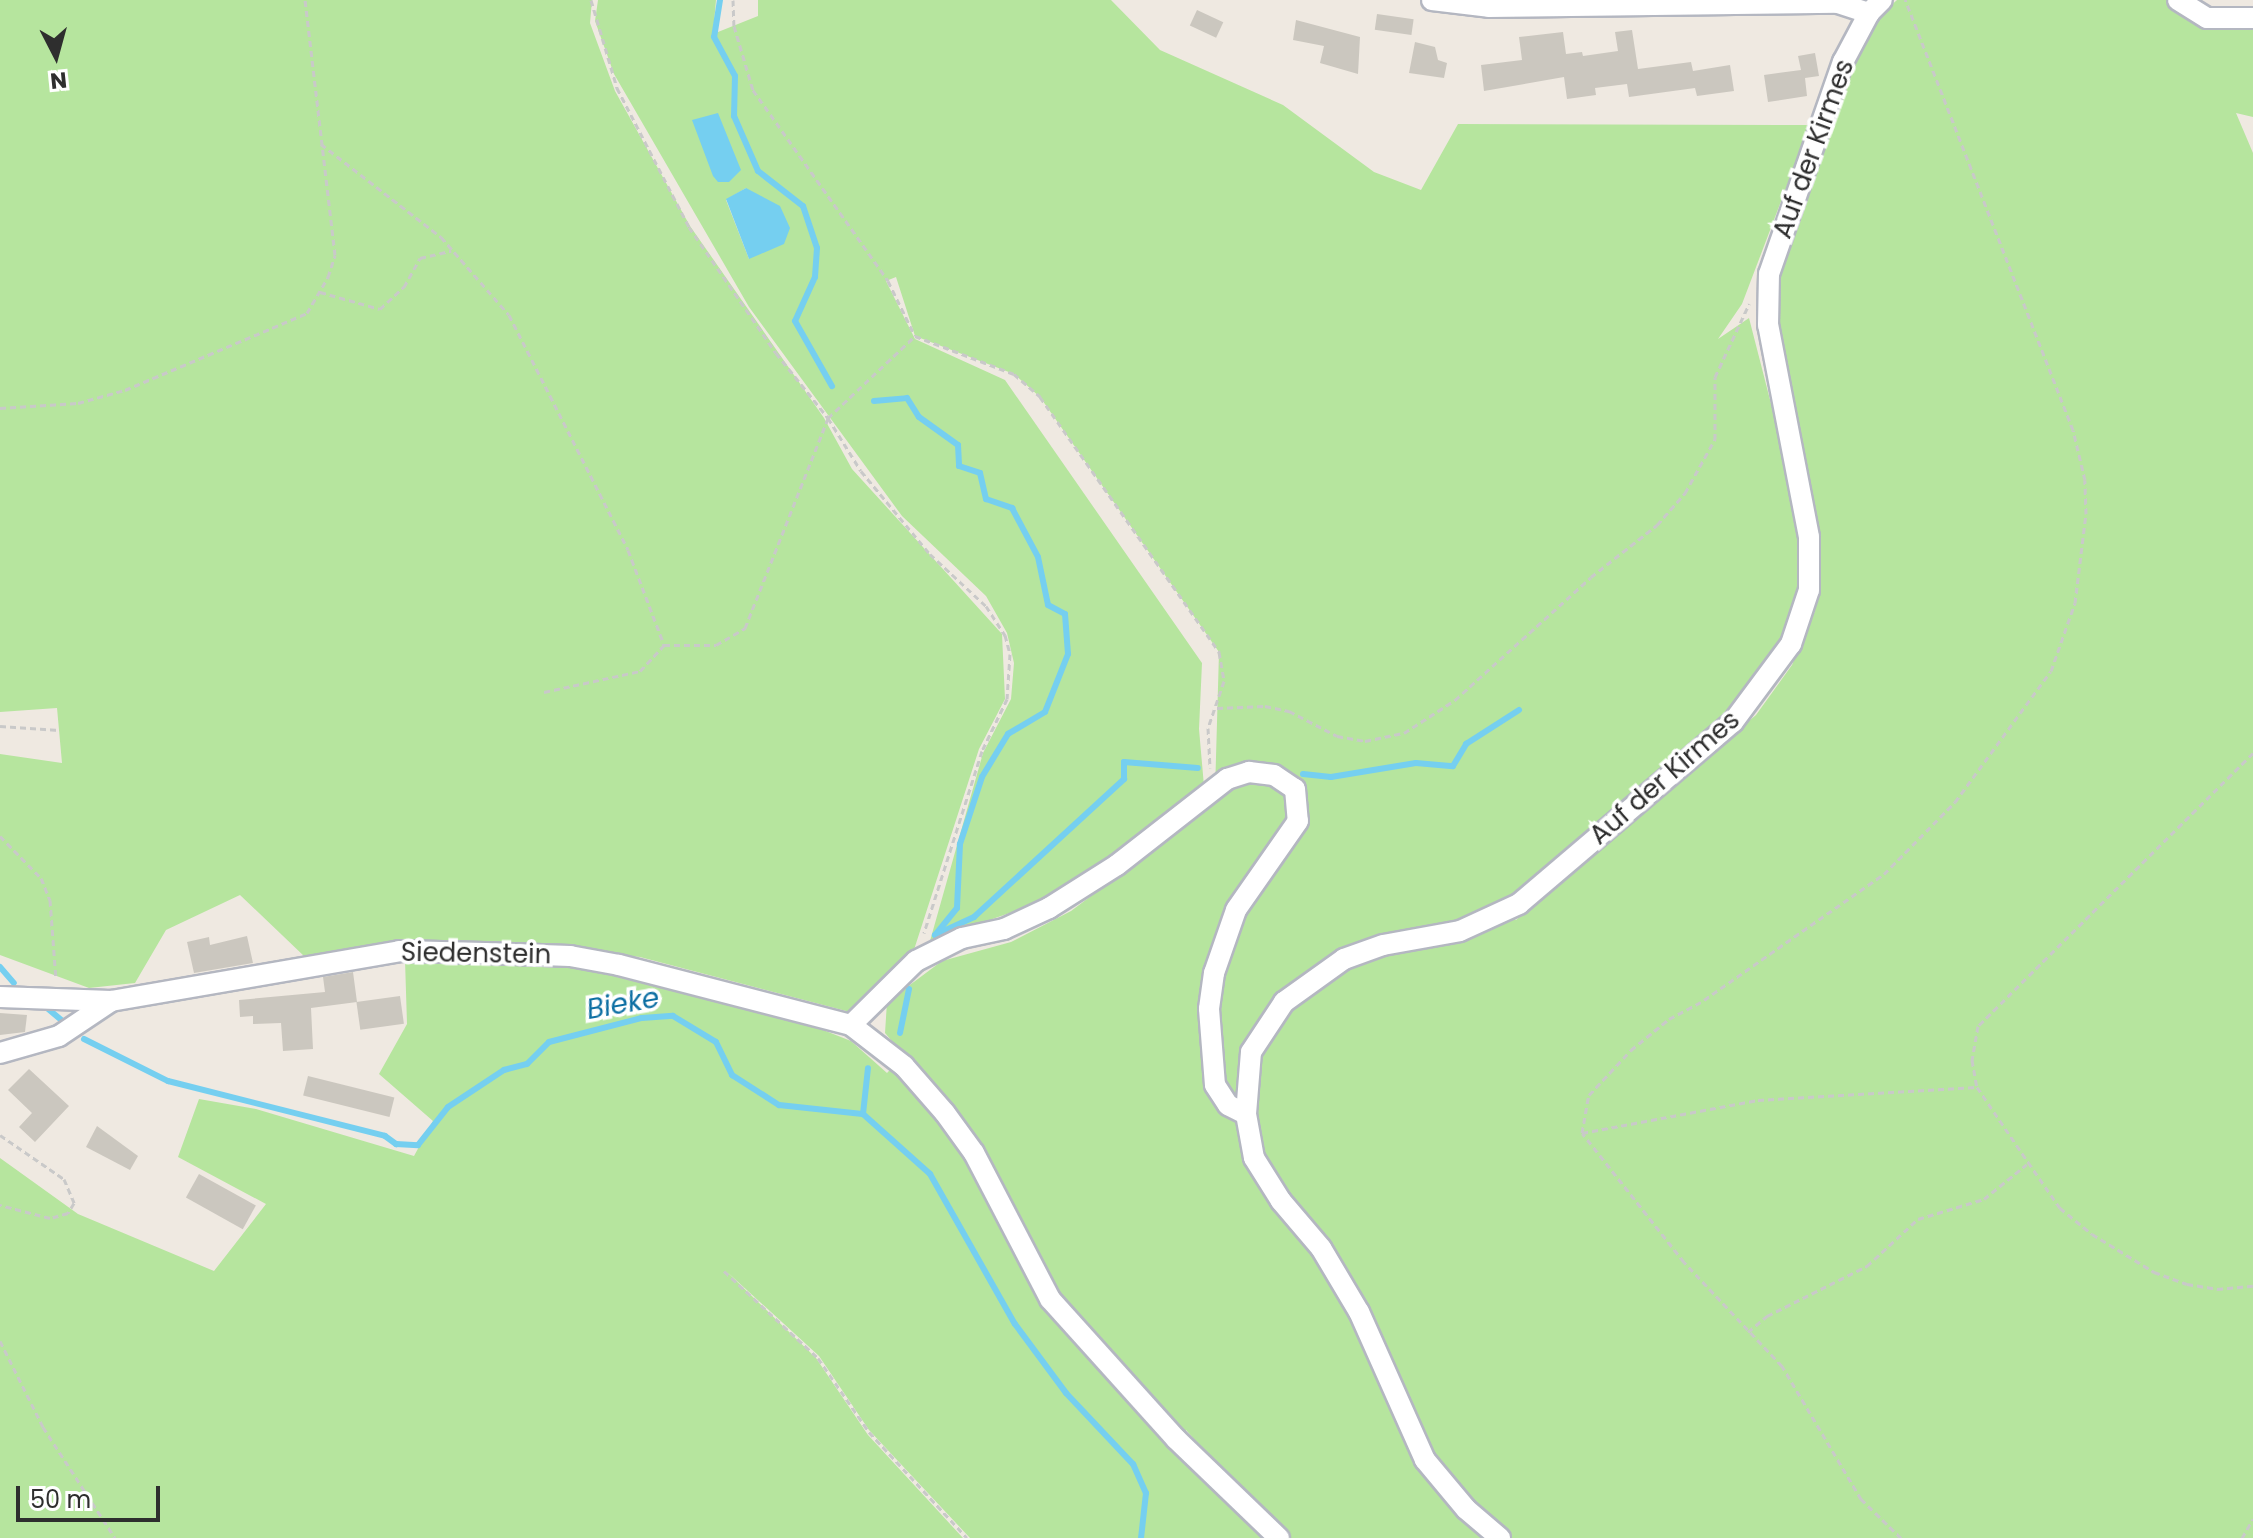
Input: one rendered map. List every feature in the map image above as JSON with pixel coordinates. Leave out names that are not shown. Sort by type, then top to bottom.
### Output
[{"type":"street","points":[[1432,0],[1489,4],[1838,3],[1875,7]]},
{"type":"street","points":[[2178,0],[2207,18],[2253,18]]},
{"type":"street","name":"Auf der Kirmes","points":[[1500,1538],[1466,1509],[1425,1460],[1359,1312],[1321,1248],[1281,1201],[1254,1158],[1246,1114],[1251,1052],[1284,1002],[1344,959],[1383,945],[1460,931],[1519,904],[1733,722],[1772,675],[1802,615],[1809,567],[1809,537],[1768,325],[1769,274],[1843,62],[1875,7]]},
{"type":"street","points":[[1246,1114],[1228,1105],[1215,1085],[1209,1009],[1214,973],[1236,910],[1298,821],[1300,798],[1286,780],[1261,772],[1227,779],[1117,865],[1049,908],[1004,929],[962,938],[916,961],[851,1025],[904,1066],[960,1133],[1050,1299],[1176,1439],[1279,1538]]},
{"type":"street","name":"Siedenstein","points":[[0,997],[57,1002],[111,1001],[399,951],[456,952],[583,959],[851,1025]]},
{"type":"street","points":[[0,1053],[59,1036],[111,1001]]},
{"type":"path","points":[[0,408],[78,403],[125,390],[283,326],[307,313],[320,292],[335,255],[305,0]]},
{"type":"path","points":[[591,0],[617,88],[689,227],[758,330],[828,418],[861,471],[904,524],[986,606],[1010,654],[1007,699],[982,751],[916,961]]},
{"type":"path","points":[[733,0],[734,26],[753,90],[888,281],[915,336],[1014,374],[1040,397],[1219,652],[1224,681],[1208,728],[1210,790]]},
{"type":"path","points":[[1901,1538],[1861,1499],[1782,1366],[1684,1262],[1582,1133],[1589,1095],[1631,1050],[1669,1019],[1704,1000],[1884,874],[1955,802],[2051,671],[2075,603],[2086,514],[2085,480],[2073,430],[1905,0]]},
{"type":"path","points":[[321,144],[385,190],[441,237],[509,315],[628,550],[664,645]]},
{"type":"path","points":[[320,292],[380,309],[404,287],[420,258],[451,251]]},
{"type":"path","points":[[1217,708],[1289,711],[1337,736],[1365,741],[1404,733],[1455,700],[1591,577],[1657,525],[1685,493],[1715,439],[1715,377],[1737,321],[1769,274]]},
{"type":"path","points":[[544,692],[640,671],[664,645],[716,645],[745,628],[828,418],[915,336]]},
{"type":"path","points":[[0,726],[59,730]]},
{"type":"path","points":[[2253,753],[1978,1026],[1972,1060],[1977,1087],[2060,1208],[2154,1272],[2217,1289],[2253,1286]]},
{"type":"path","points":[[0,836],[41,878],[50,900],[57,1002]]},
{"type":"path","points":[[1582,1133],[1758,1100],[1977,1087]]},
{"type":"path","points":[[0,1135],[64,1179],[74,1203],[68,1213],[50,1218],[0,1205]]},
{"type":"path","points":[[1748,1332],[1767,1316],[1867,1266],[1918,1219],[1956,1211],[1994,1193],[2028,1162]]},
{"type":"path","points":[[724,1271],[818,1358],[869,1432],[967,1538]]},
{"type":"path","points":[[0,1341],[43,1427],[115,1538]]},
{"type":"path","points":[[2242,1538],[2253,1519]]},
{"type":"green space","points":[[0,0],[592,0],[590,23],[615,91],[690,226],[824,418],[852,469],[1002,634],[1005,699],[979,749],[911,959],[850,1012],[640,957],[396,941],[305,957],[240,895],[166,930],[135,983],[89,988],[0,955],[0,754],[62,763],[57,708],[0,712]]},
{"type":"green space","points":[[598,0],[716,0],[713,34],[758,16],[758,0],[1111,0],[1160,50],[1283,105],[1374,172],[1421,190],[1458,124],[1810,125],[1742,304],[1718,339],[1749,318],[1788,470],[1800,551],[1794,623],[1737,705],[1541,876],[1497,906],[1516,920],[1756,715],[1792,665],[1815,611],[1819,538],[1780,333],[1777,289],[1791,229],[1851,64],[1875,20],[1897,0],[2167,0],[2199,21],[2253,24],[2253,117],[2236,113],[2253,153],[2253,1538],[1282,1538],[1186,1430],[1173,1447],[1262,1538],[970,1538],[869,1430],[819,1356],[725,1270],[816,1358],[868,1435],[963,1538],[0,1538],[0,1158],[78,1214],[214,1271],[266,1204],[178,1157],[199,1099],[256,1109],[414,1156],[433,1121],[379,1074],[407,1024],[405,960],[565,964],[813,1026],[851,1041],[887,1073],[904,1055],[885,1033],[887,1002],[942,961],[1011,942],[1071,911],[1150,852],[1215,792],[1219,652],[1040,397],[1014,374],[915,336],[896,277],[886,281],[915,339],[1005,380],[1202,663],[1199,729],[1204,786],[1113,859],[1035,904],[930,941],[983,753],[1011,699],[1014,663],[1007,633],[986,596],[902,516],[749,307],[614,74],[595,21]],"holes":[[[746,188],[749,259],[726,200]]]},
{"type":"water","points":[[718,113],[741,170],[729,182],[718,182],[713,176],[692,120]]},
{"type":"water","points":[[746,188],[780,206],[790,228],[784,244],[749,259],[726,199]]},
{"type":"building","points":[[1197,10],[1223,22],[1216,38],[1190,25]]},
{"type":"building","points":[[1377,14],[1414,19],[1411,35],[1375,30]]},
{"type":"building","points":[[1296,20],[1360,37],[1358,74],[1320,63],[1324,46],[1293,40]]},
{"type":"building","points":[[1632,30],[1638,69],[1691,62],[1693,71],[1730,65],[1734,91],[1697,96],[1695,88],[1629,97],[1627,84],[1595,88],[1596,95],[1567,99],[1564,77],[1484,91],[1481,65],[1522,60],[1519,37],[1563,32],[1566,54],[1582,52],[1583,56],[1618,51],[1615,32]]},
{"type":"building","points":[[1415,42],[1435,47],[1438,60],[1447,63],[1444,78],[1409,73]]},
{"type":"building","points":[[1815,53],[1819,76],[1805,78],[1807,96],[1768,102],[1764,75],[1801,70],[1798,56]]},
{"type":"building","points":[[247,936],[253,963],[194,973],[187,942],[209,937],[210,945]]},
{"type":"building","points":[[353,972],[357,1002],[311,1008],[313,1049],[283,1051],[281,1023],[253,1024],[253,1016],[240,1017],[239,1000],[325,992],[323,977]]},
{"type":"building","points":[[400,996],[404,1024],[360,1030],[356,1002]]},
{"type":"building","points":[[0,1013],[27,1015],[25,1032],[0,1035]]},
{"type":"building","points":[[29,1069],[69,1106],[35,1142],[19,1127],[32,1113],[8,1090]]},
{"type":"building","points":[[308,1076],[394,1098],[390,1117],[303,1095]]},
{"type":"building","points":[[97,1126],[138,1156],[130,1170],[86,1147]]},
{"type":"building","points":[[199,1174],[256,1206],[243,1229],[186,1198]]},
{"type":"waterway","points":[[720,0],[714,37],[735,76],[734,116],[758,171],[803,206],[817,248],[815,277],[795,321],[832,386]]},
{"type":"waterway","points":[[874,401],[907,398],[919,417],[958,445],[959,466],[980,473],[986,499],[1012,508],[1038,557],[1048,605],[1065,614],[1068,654],[1045,712],[1008,734],[982,777],[960,844],[957,908],[935,935]]},
{"type":"waterway","points":[[1303,774],[1331,777],[1416,763],[1453,766],[1466,744],[1519,710]]},
{"type":"waterway","points":[[935,935],[974,917],[1124,779],[1124,762],[1198,768]]},
{"type":"waterway","name":"Bieke","points":[[0,967],[14,983]]},
{"type":"waterway","points":[[900,1033],[909,989]]},
{"type":"waterway","name":"Bieke","points":[[47,1008],[65,1023]]},
{"type":"waterway","name":"Bieke","points":[[84,1039],[168,1081],[385,1136],[396,1144],[418,1145],[448,1107],[504,1070],[527,1064],[549,1042],[642,1018],[673,1016],[716,1042],[732,1075],[779,1105],[863,1114],[930,1174],[1015,1324],[1066,1393],[1133,1464],[1146,1493],[1141,1538]]},
{"type":"waterway","points":[[863,1114],[868,1068]]}]
